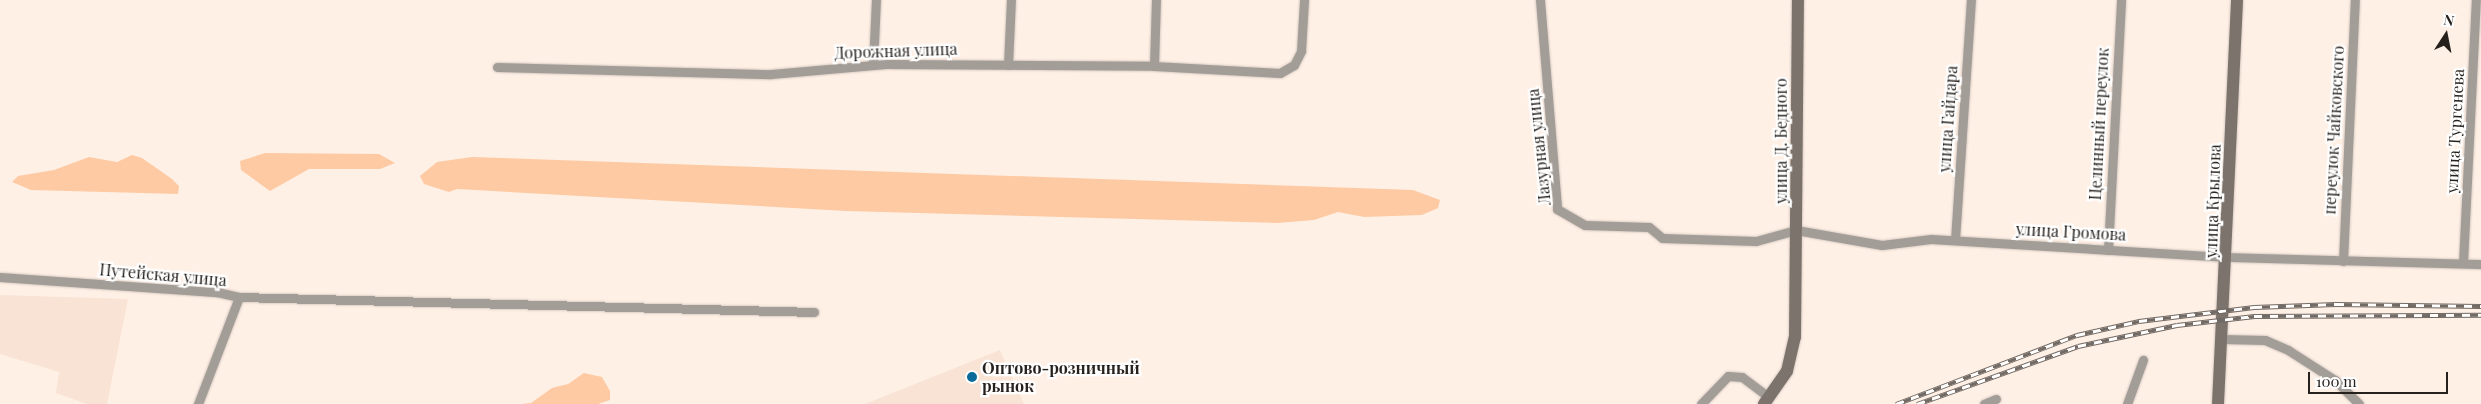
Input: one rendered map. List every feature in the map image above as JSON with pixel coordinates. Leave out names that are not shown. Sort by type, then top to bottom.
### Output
[{"type":"street","points":[[874,65],[876,0]]},
{"type":"street","points":[[1008,65],[1011,0]]},
{"type":"street","points":[[1154,66],[1156,0]]},
{"type":"street","name":"Дорожная улица","points":[[497,67],[771,74],[874,65],[1154,66],[1280,73],[1294,65],[1301,51],[1304,0]]},
{"type":"street","name":"Лазурная улица","points":[[1540,0],[1558,209],[1585,225],[1649,227],[1662,238]]},
{"type":"street","name":"улица Д. Бедного","points":[[1767,401],[1792,357],[1796,230],[1798,0]]},
{"type":"street","name":"улица Гайдара","points":[[1955,240],[1971,0]]},
{"type":"street","name":"Целинный переулок","points":[[2108,250],[2121,0]]},
{"type":"street","name":"улица Крылова","points":[[2218,404],[2227,257],[2237,0]]},
{"type":"street","name":"переулок Чайковского","points":[[2343,261],[2354,0]]},
{"type":"street","name":"улица Тургенева","points":[[2463,264],[2476,0]]},
{"type":"street","name":"улица Громова","points":[[1662,238],[1756,241],[1796,230],[1882,245],[1931,239],[2227,257],[2481,264]]},
{"type":"street","name":"Путейская улица","points":[[0,278],[216,292],[239,297],[198,404]]},
{"type":"street","points":[[239,297],[814,312]]},
{"type":"street","points":[[2222,339],[2265,340],[2288,350],[2335,380],[2360,404]]},
{"type":"street","points":[[2127,404],[2143,360]]},
{"type":"street","points":[[1701,404],[1728,376],[1742,377],[1767,401]]},
{"type":"street","points":[[1984,404],[1996,399]]},
{"type":"shaded area","points":[[265,153],[379,154],[395,163],[380,169],[309,169],[270,191],[241,170],[240,161]]},
{"type":"shaded area","points":[[132,155],[142,158],[172,179],[179,186],[178,194],[31,190],[12,182],[18,176],[54,170],[89,157],[117,162]]},
{"type":"shaded area","points":[[472,157],[1413,190],[1440,200],[1438,208],[1422,215],[1364,217],[1338,212],[1314,220],[1277,223],[846,211],[457,189],[449,192],[424,184],[420,176],[437,162]]},
{"type":"shaded area","points":[[0,295],[128,299],[107,404],[87,404],[56,393],[59,372],[0,354]]},
{"type":"shaded area","name":"Оптово-розничный рынок","points":[[1000,350],[1024,404],[865,404]]},
{"type":"shaded area","points":[[584,373],[602,377],[610,391],[610,400],[598,404],[522,404],[531,403],[552,388],[568,384]]},
{"type":"railway","points":[[1896,404],[2077,335],[2139,321],[2254,307],[2336,304],[2481,306]]},
{"type":"railway","points":[[1917,404],[2078,346],[2177,325],[2254,316],[2481,315]]},
{"type":"place","name":"Оптово-розничный рынок","points":[[972,377]]}]
